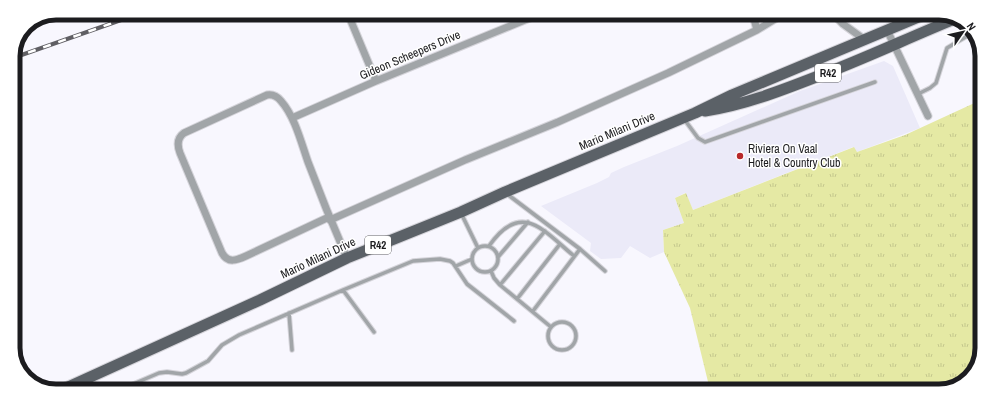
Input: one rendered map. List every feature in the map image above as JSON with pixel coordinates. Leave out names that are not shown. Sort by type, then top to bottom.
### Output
[{"type":"main road","name":"Mario Milani Drive","points":[[75,384],[260,300],[347,258],[461,212],[505,192],[695,113],[713,103],[912,20]]},
{"type":"main road","name":"Mario Milani Drive","points":[[695,113],[720,109],[759,98],[812,79],[949,22]]},
{"type":"main road","points":[[806,64],[812,79]]},
{"type":"street","points":[[351,20],[376,81]]},
{"type":"street","name":"Gideon Scheepers Drive","points":[[292,118],[376,81],[525,20]]},
{"type":"street","points":[[754,20],[757,30]]},
{"type":"street","points":[[347,258],[330,218],[292,118],[278,98],[273,95],[267,95],[184,133],[179,138],[179,150],[222,254],[228,260],[237,260],[330,218],[558,122],[668,73],[757,30],[773,20]]},
{"type":"street","points":[[839,20],[865,40]]},
{"type":"street","points":[[888,30],[928,116]]},
{"type":"lane","points":[[918,94],[936,83],[947,48],[968,35]]},
{"type":"lane","points":[[683,118],[698,138],[705,142],[875,82]]},
{"type":"lane","points":[[505,192],[580,250],[604,271]]},
{"type":"lane","points":[[461,212],[478,248]]},
{"type":"lane","points":[[489,246],[496,235],[506,227],[519,221],[528,222],[545,231],[574,256]]},
{"type":"lane","points":[[498,257],[528,222]]},
{"type":"lane","points":[[500,285],[545,231]]},
{"type":"lane","points":[[517,299],[560,244]]},
{"type":"lane","points":[[481,246],[489,246],[497,252],[497,265],[491,271],[482,272],[473,264],[472,259],[474,251],[478,248],[481,246]]},
{"type":"lane","points":[[533,311],[580,250]]},
{"type":"lane","points":[[133,384],[159,373],[186,373],[208,362],[222,345],[238,335],[413,261],[440,259],[450,261],[456,266],[467,284],[514,321]]},
{"type":"lane","points":[[456,266],[472,259]]},
{"type":"lane","points":[[491,271],[494,278],[500,285],[551,327]]},
{"type":"lane","points":[[342,290],[374,332]]},
{"type":"lane","points":[[289,313],[292,350]]},
{"type":"lane","points":[[560,322],[570,324],[576,331],[574,345],[562,351],[553,347],[548,340],[551,327],[560,322]]},
{"type":"shaded area","name":"Riviera On Vaal Hotel & Country Club","points":[[884,61],[893,66],[920,128],[857,152],[853,147],[693,210],[685,193],[675,198],[684,223],[663,230],[664,252],[650,258],[630,246],[621,258],[601,259],[590,251],[591,243],[541,206],[597,183],[609,177],[611,173],[624,167],[677,146],[800,91]]},
{"type":"green space","points":[[975,103],[975,348],[973,359],[967,370],[959,378],[943,384],[709,384],[690,308],[664,252],[663,230],[684,223],[675,198],[686,193],[693,210],[854,147],[857,152],[905,135]]},
{"type":"railway","points":[[20,56],[121,20]]},
{"type":"place","name":"Riviera On Vaal Hotel & Country Club","points":[[740,156]]}]
